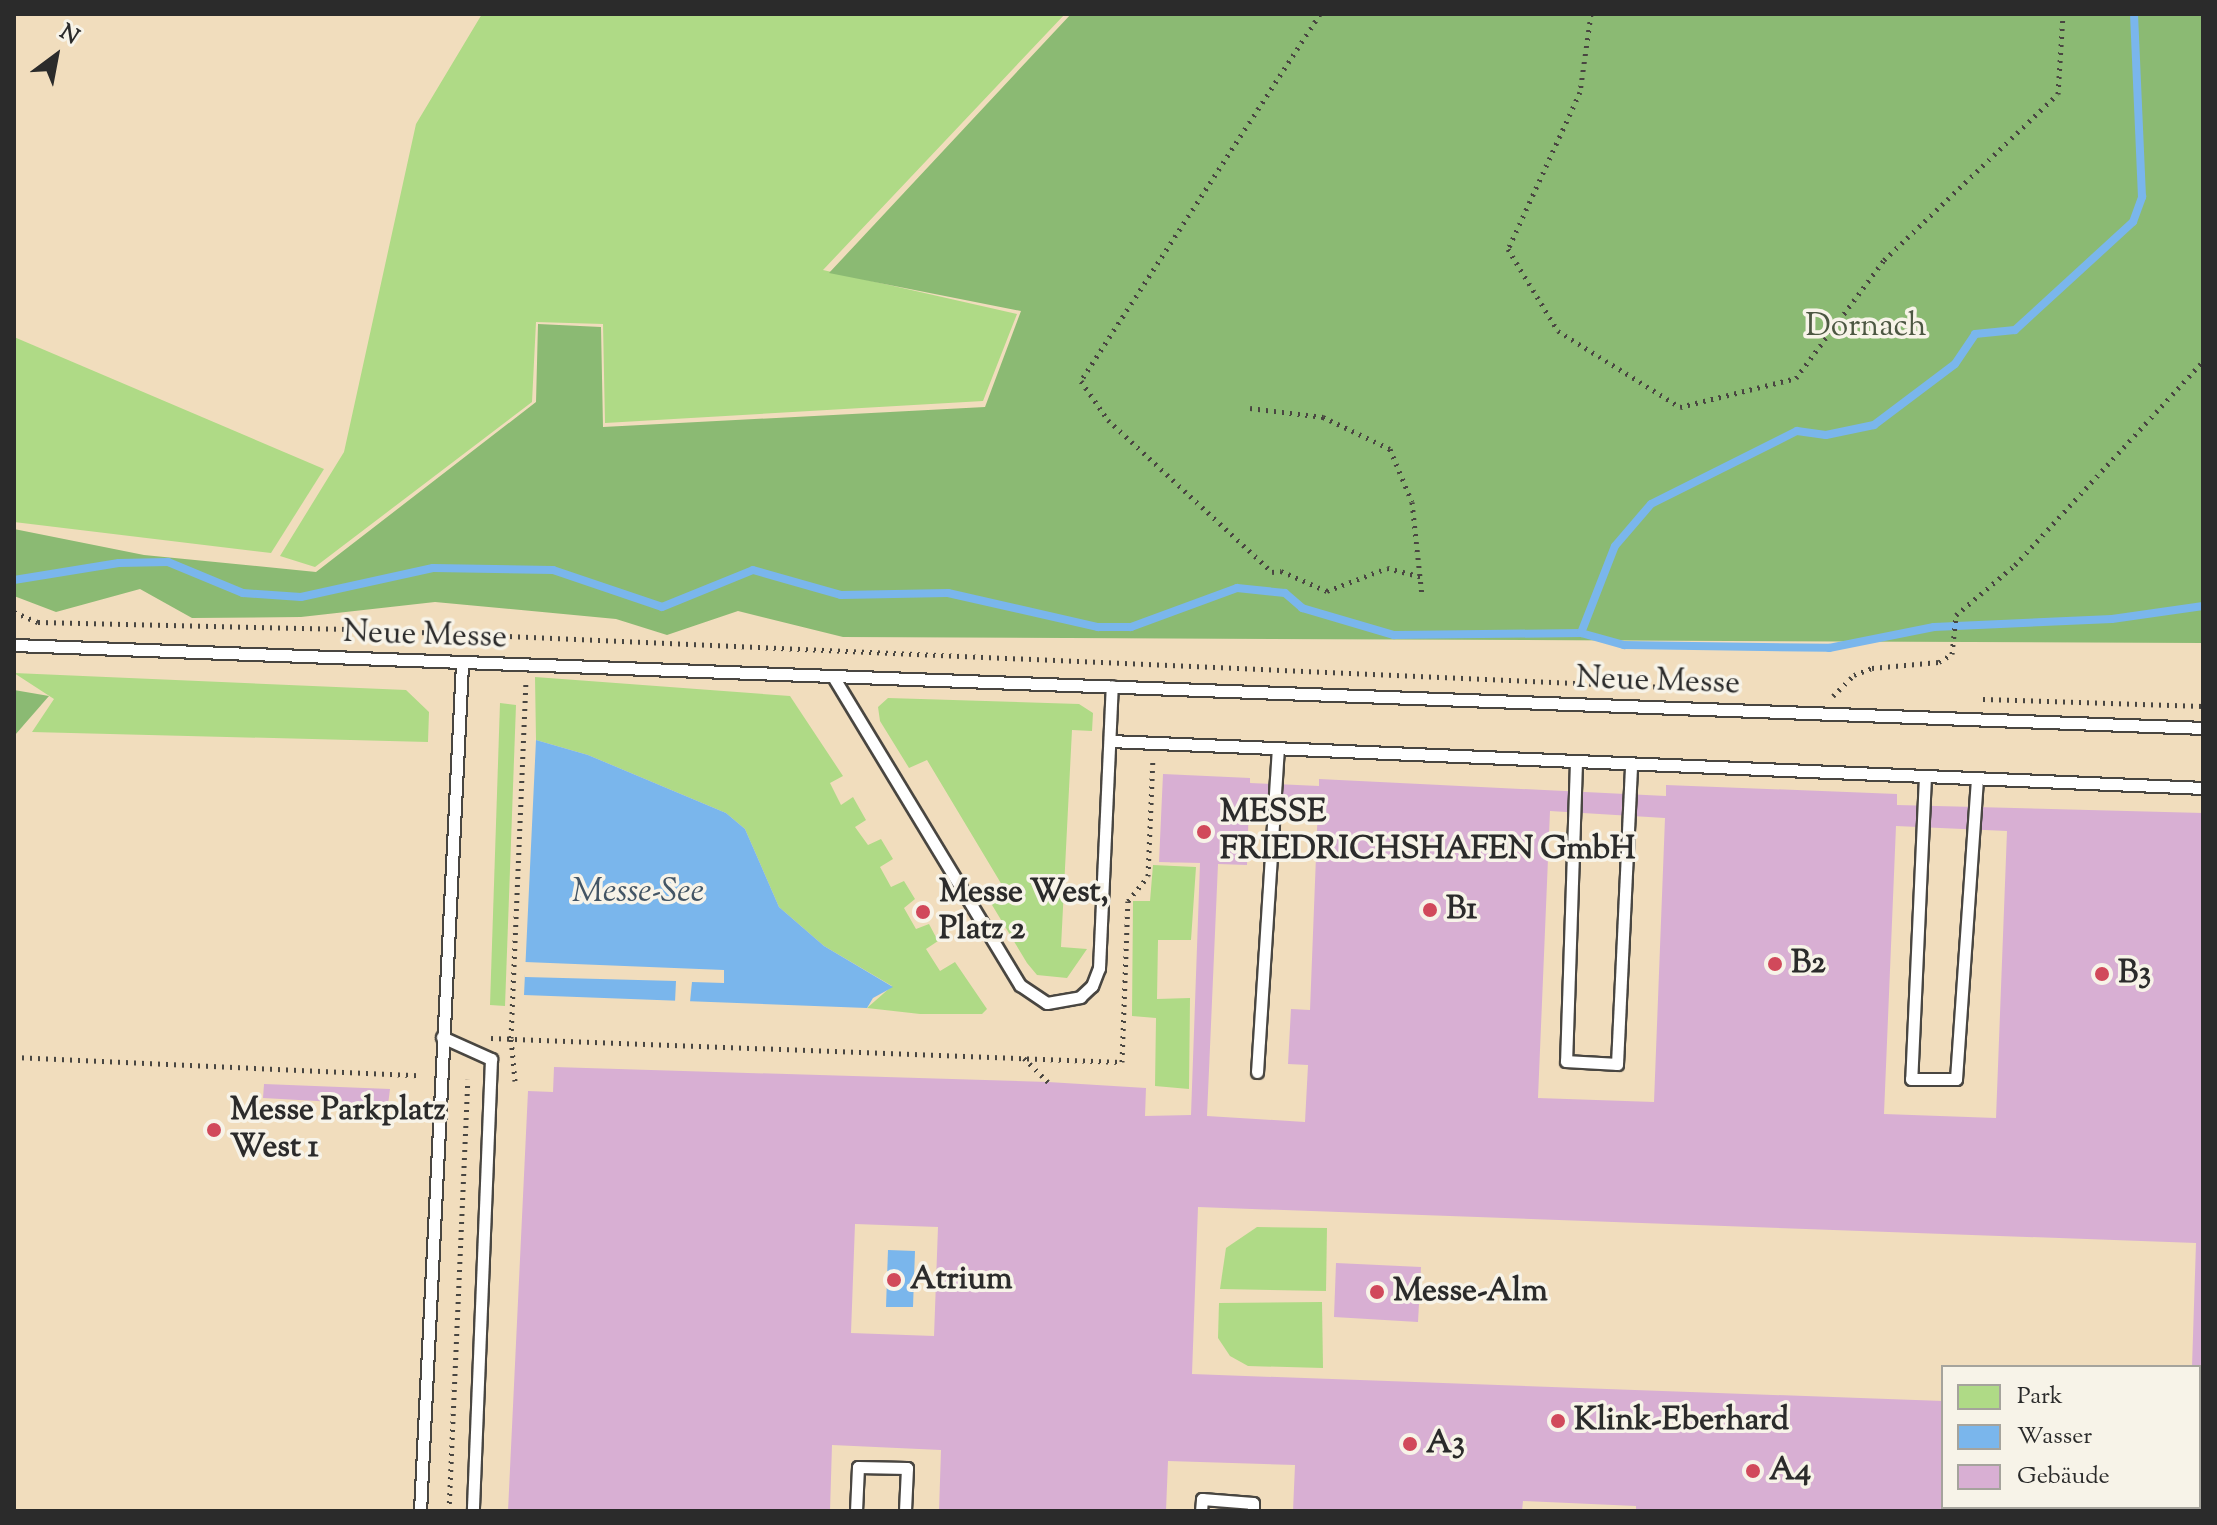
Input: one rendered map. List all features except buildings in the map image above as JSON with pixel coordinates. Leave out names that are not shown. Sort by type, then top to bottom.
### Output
[{"type":"lane","name":"Neue Messe","points":[[14,645],[2203,728]]},
{"type":"lane","points":[[420,1511],[462,664]]},
{"type":"lane","points":[[834,678],[1020,985],[1047,1003],[1080,997],[1092,986],[1099,968],[1112,686]]},
{"type":"lane","points":[[1110,741],[2203,788]]},
{"type":"lane","points":[[1257,1072],[1278,749]]},
{"type":"lane","points":[[1576,762],[1566,1061],[1617,1064],[1631,764]]},
{"type":"lane","points":[[1925,776],[1911,1079],[1956,1079],[1977,779]]},
{"type":"lane","points":[[442,1037],[491,1059],[473,1511]]},
{"type":"lane","points":[[856,1511],[858,1467],[870,1467],[907,1468],[905,1511]]},
{"type":"lane","points":[[1201,1511],[1202,1499],[1253,1503],[1253,1511]]},
{"type":"path","points":[[1320,14],[1081,381],[1108,420],[1272,572],[1281,571],[1327,591],[1387,568],[1422,577]]},
{"type":"path","points":[[1591,14],[1580,92],[1508,249],[1558,331],[1680,407],[1796,378],[1884,260],[2058,94],[2063,14]]},
{"type":"path","points":[[1833,695],[1854,675],[1872,668],[1939,662],[1956,647],[1956,615],[2015,565],[2203,361]]},
{"type":"path","points":[[1250,408],[1323,417],[1390,449],[1412,502],[1422,595]]},
{"type":"path","points":[[14,612],[38,622],[381,631],[1679,688]]},
{"type":"path","points":[[515,1081],[511,1038],[527,666]]},
{"type":"path","points":[[1818,695],[1849,696]]},
{"type":"path","points":[[1973,699],[2203,706]]},
{"type":"path","points":[[484,1038],[1122,1062],[1128,901],[1148,876],[1154,743]]},
{"type":"path","points":[[14,1057],[418,1075]]},
{"type":"path","points":[[1023,1058],[1048,1082]]},
{"type":"path","points":[[449,1511],[468,1079]]},
{"type":"green space","points":[[482,14],[1065,14],[823,270],[1017,314],[983,401],[605,423],[603,324],[536,322],[532,402],[315,567],[280,556],[344,452],[416,124]]},
{"type":"green space","name":"Dornach","points":[[1071,14],[2203,14],[2203,643],[843,637],[738,611],[667,635],[616,619],[435,602],[301,617],[192,618],[140,589],[56,612],[14,596],[14,529],[144,555],[316,572],[536,402],[538,324],[601,327],[603,427],[985,407],[1021,311],[829,273]]},
{"type":"green space","points":[[14,337],[324,469],[271,553],[14,522]]},
{"type":"green space","points":[[14,673],[406,690],[429,712],[428,742],[32,732],[54,699]]},
{"type":"green space","points":[[535,677],[790,696],[843,776],[830,783],[841,805],[853,797],[866,820],[855,827],[868,845],[881,839],[893,859],[880,867],[891,887],[904,881],[915,899],[904,908],[916,929],[929,924],[938,941],[926,949],[940,971],[955,962],[987,1009],[982,1014],[920,1014],[867,1008],[892,986],[824,946],[779,907],[745,829],[726,813],[588,755],[536,740]]},
{"type":"green space","points":[[14,690],[49,696],[15,735],[14,735]]},
{"type":"green space","points":[[888,698],[1079,704],[1093,713],[1092,731],[1072,730],[1061,947],[1087,949],[1067,978],[1037,975],[1027,963],[986,895],[1002,885],[927,760],[909,768],[880,721],[878,707]]},
{"type":"green space","points":[[500,703],[516,705],[505,1006],[490,1005]]},
{"type":"green space","points":[[1153,865],[1196,867],[1191,940],[1158,940],[1157,999],[1190,998],[1189,1089],[1155,1086],[1156,1018],[1132,1016],[1133,901],[1150,901]]},
{"type":"green space","points":[[1257,1227],[1327,1228],[1326,1291],[1220,1289],[1226,1248]]},
{"type":"green space","points":[[1322,1302],[1323,1368],[1248,1366],[1230,1356],[1218,1338],[1219,1303]]},
{"type":"water","name":"Messe-See","points":[[536,740],[588,755],[726,813],[745,829],[779,907],[824,946],[893,987],[873,998],[867,1008],[524,995]]},
{"type":"water","points":[[888,1250],[915,1251],[913,1307],[886,1307]]},
{"type":"pier","points":[[525,962],[724,970],[724,983],[692,982],[690,1002],[675,1002],[676,981],[525,977]]},
{"type":"waterway","points":[[1581,633],[1615,546],[1651,504],[1797,431],[1826,435],[1874,425],[1955,364],[1975,334],[2015,330],[2133,222],[2142,197],[2134,14]]},
{"type":"waterway","points":[[14,580],[119,563],[168,562],[243,593],[301,597],[433,568],[553,570],[662,607],[753,570],[841,595],[948,593],[1098,627],[1131,627],[1237,588],[1285,593],[1302,608],[1394,635],[1581,633],[1624,645],[1829,648],[1934,627],[2112,619],[2203,606]]},
{"type":"place","name":"MESSE FRIEDRICHSHAFEN GmbH","points":[[1204,832]]},
{"type":"place","name":"B1","points":[[1430,910]]},
{"type":"place","name":"Messe West, Platz 2","points":[[923,912]]},
{"type":"place","name":"B2","points":[[1775,964]]},
{"type":"place","name":"B3","points":[[2102,974]]},
{"type":"place","name":"Messe Parkplatz West 1","points":[[214,1130]]},
{"type":"place","name":"Atrium","points":[[894,1280]]},
{"type":"place","name":"Messe-Alm","points":[[1377,1292]]},
{"type":"place","name":"Klink-Eberhard","points":[[1558,1421]]},
{"type":"place","name":"A3","points":[[1410,1444]]},
{"type":"place","name":"A4","points":[[1753,1471]]}]
